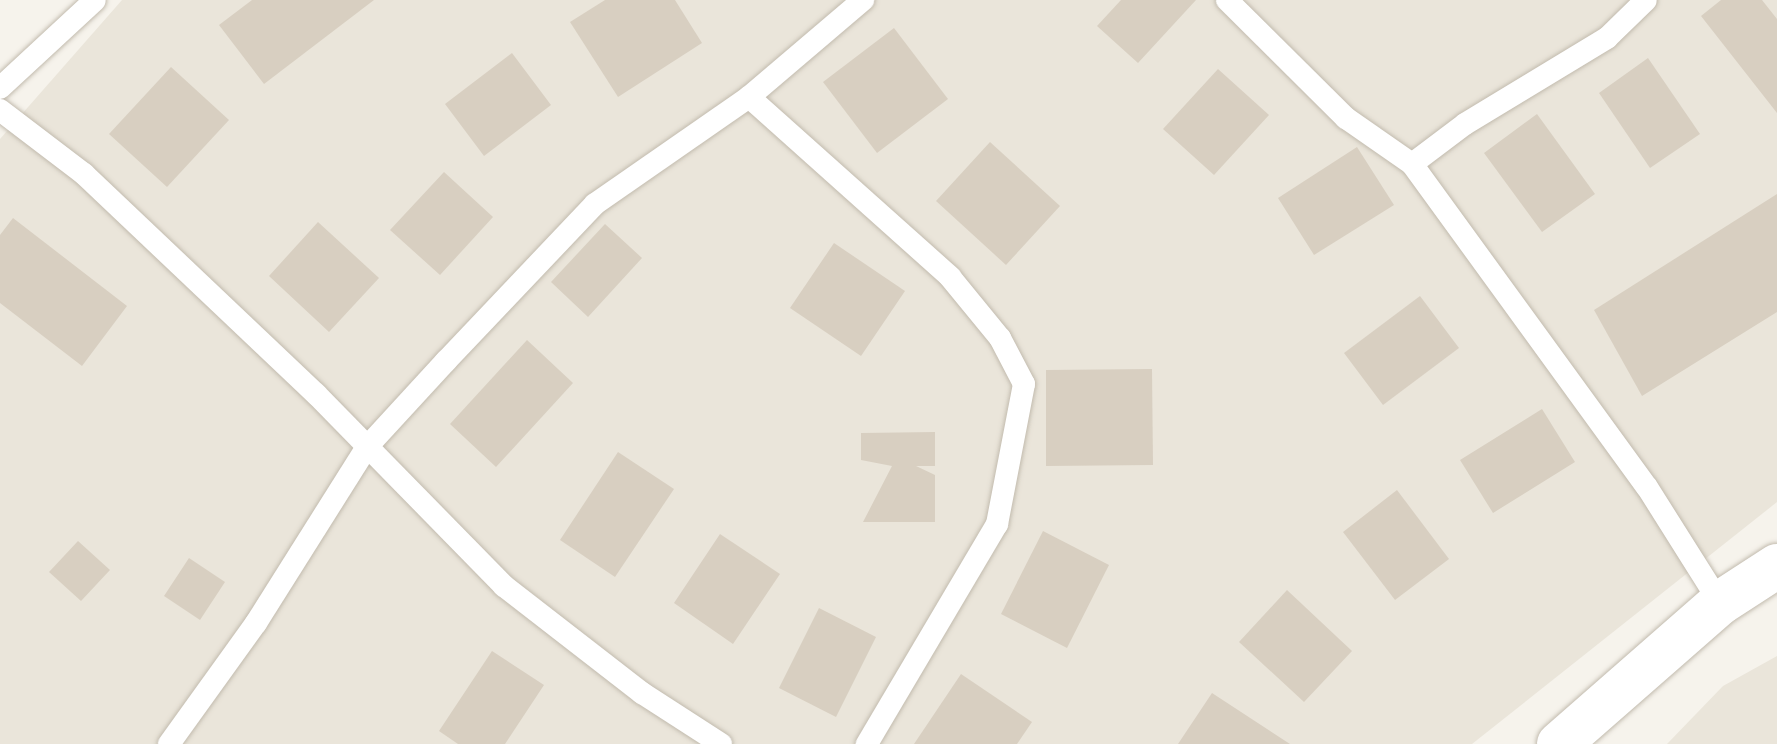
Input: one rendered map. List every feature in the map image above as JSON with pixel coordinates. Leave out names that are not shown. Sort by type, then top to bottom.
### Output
[{"type":"street","points":[[1559,744],[1720,603],[1777,566]]},
{"type":"lane","points":[[0,88],[95,0]]},
{"type":"lane","points":[[169,744],[256,623],[366,448],[595,204],[749,97],[863,0]]},
{"type":"lane","points":[[1227,0],[1346,118],[1412,164],[1647,487],[1720,603]]},
{"type":"lane","points":[[1412,164],[1465,124],[1607,38],[1646,0]]},
{"type":"lane","points":[[749,97],[950,277],[1000,338],[1024,384],[997,524],[867,744]]},
{"type":"lane","points":[[0,110],[84,174],[504,586],[642,693],[721,744]]},
{"type":"shaded area","points":[[122,0],[1777,0],[1777,502],[1472,744],[0,744],[0,139]]},
{"type":"shaded area","points":[[1777,656],[1777,744],[1667,744],[1723,686]]},
{"type":"building","points":[[252,0],[374,0],[264,84],[219,25]]},
{"type":"building","points":[[605,0],[675,0],[702,43],[618,97],[570,22]]},
{"type":"building","points":[[1121,0],[1196,0],[1138,63],[1097,26]]},
{"type":"building","points":[[1721,0],[1762,0],[1777,19],[1777,113],[1701,16]]},
{"type":"building","points":[[894,28],[948,99],[877,153],[823,82]]},
{"type":"building","points":[[512,53],[551,105],[484,156],[445,104]]},
{"type":"building","points":[[1648,58],[1700,134],[1650,168],[1599,93]]},
{"type":"building","points":[[171,67],[229,120],[167,187],[109,134]]},
{"type":"building","points":[[1218,69],[1269,115],[1214,175],[1163,129]]},
{"type":"building","points":[[1537,114],[1595,194],[1542,232],[1484,153]]},
{"type":"building","points":[[990,142],[1060,206],[1006,265],[936,201]]},
{"type":"building","points":[[1357,147],[1394,205],[1314,255],[1278,198]]},
{"type":"building","points":[[444,172],[493,217],[440,275],[390,230]]},
{"type":"building","points":[[1777,194],[1777,312],[1642,396],[1594,310]]},
{"type":"building","points":[[13,218],[127,306],[82,366],[0,303],[0,235]]},
{"type":"building","points":[[318,222],[379,278],[329,332],[269,276]]},
{"type":"building","points":[[605,224],[642,258],[588,317],[551,282]]},
{"type":"building","points":[[834,243],[905,291],[861,356],[790,308]]},
{"type":"building","points":[[1420,296],[1459,348],[1383,405],[1344,353]]},
{"type":"building","points":[[527,340],[573,383],[496,467],[450,424]]},
{"type":"building","points":[[1152,369],[1153,465],[1046,466],[1046,370]]},
{"type":"building","points":[[1542,409],[1575,462],[1493,513],[1460,460]]},
{"type":"building","points":[[935,432],[935,466],[916,466],[935,475],[935,522],[863,522],[892,466],[861,460],[861,433]]},
{"type":"building","points":[[618,452],[674,489],[615,577],[560,540]]},
{"type":"building","points":[[1397,490],[1449,559],[1395,600],[1343,532]]},
{"type":"building","points":[[1043,531],[1109,565],[1067,648],[1001,614]]},
{"type":"building","points":[[720,534],[780,574],[733,644],[674,603]]},
{"type":"building","points":[[78,541],[110,570],[81,601],[49,572]]},
{"type":"building","points":[[189,558],[225,582],[200,620],[164,596]]},
{"type":"building","points":[[1287,590],[1352,651],[1304,702],[1239,642]]},
{"type":"building","points":[[819,608],[876,637],[836,717],[779,688]]},
{"type":"building","points":[[492,651],[544,685],[505,744],[458,744],[439,731]]},
{"type":"building","points":[[961,674],[1032,722],[1017,744],[914,744]]},
{"type":"building","points":[[1212,693],[1290,744],[1178,744]]}]
